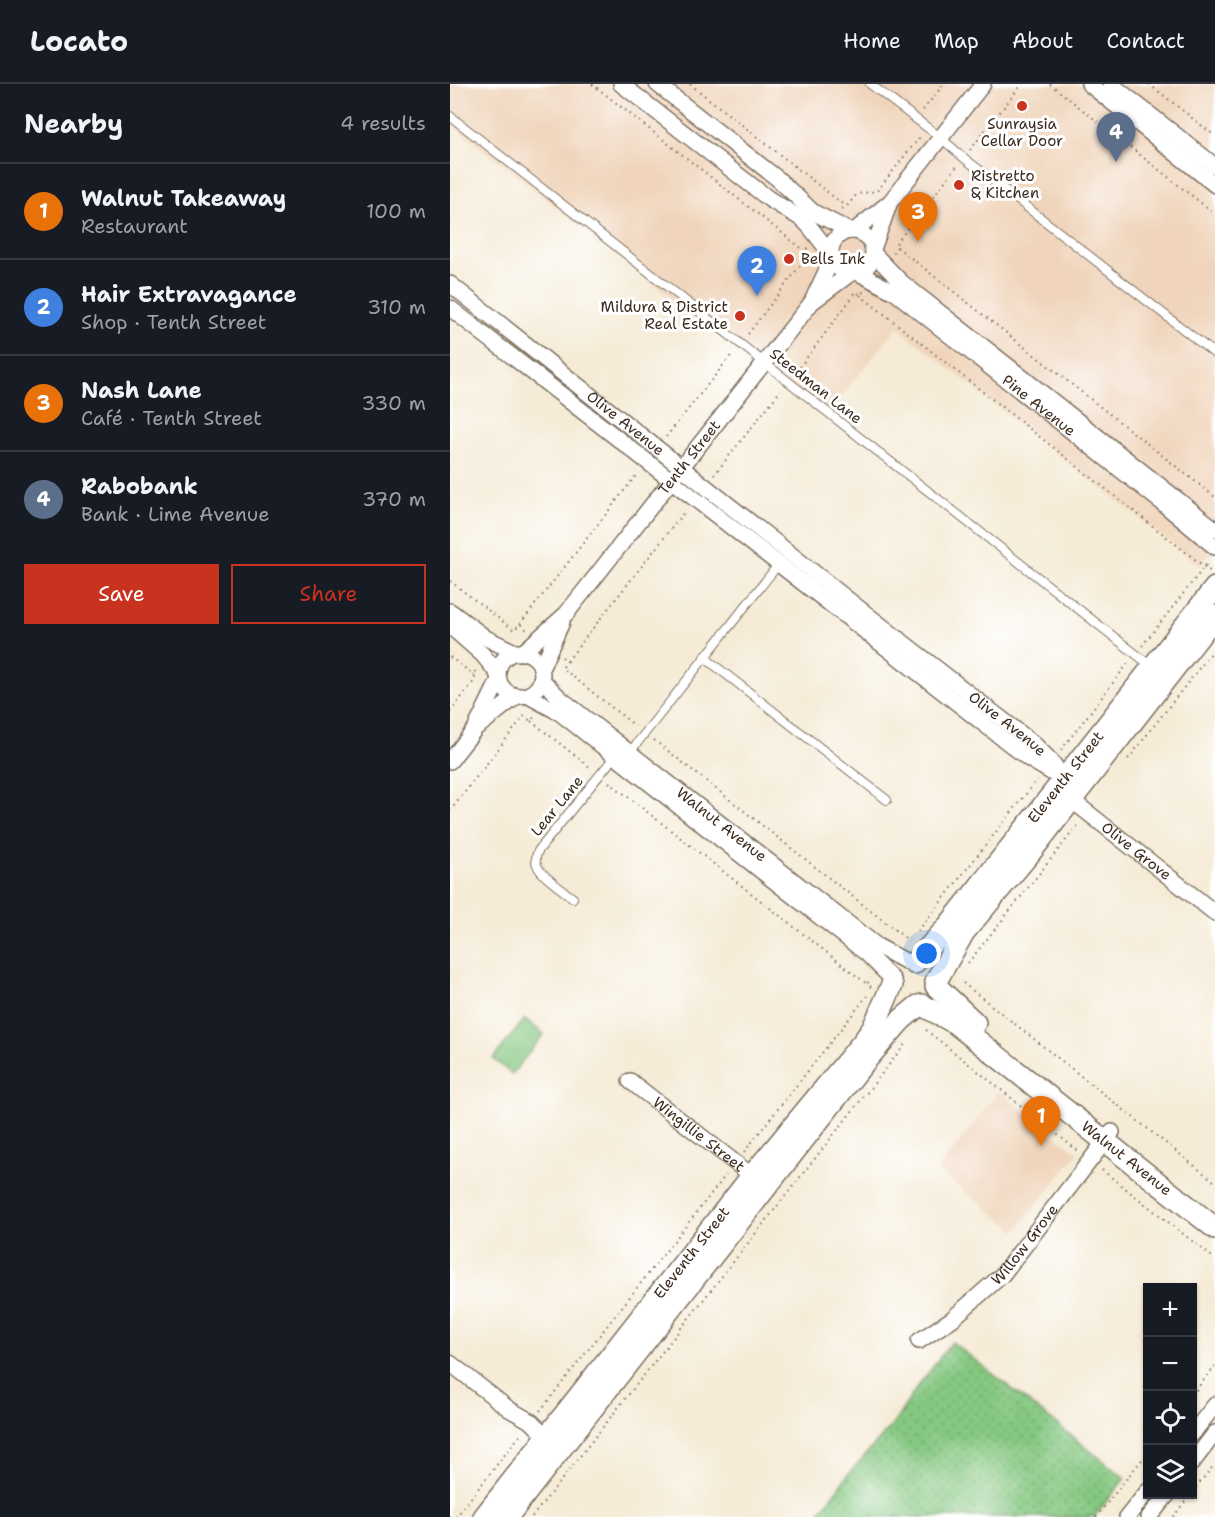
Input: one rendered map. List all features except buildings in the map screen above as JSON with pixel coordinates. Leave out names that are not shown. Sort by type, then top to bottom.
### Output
[{"type":"main road","name":"Eleventh Street","points":[[911,963],[946,929],[1058,780],[1207,624],[1215,588]]},
{"type":"main road","name":"Eleventh Street","points":[[936,984],[954,967],[964,932],[1058,780]]},
{"type":"main road","points":[[911,963],[926,966],[931,970],[936,984],[932,998],[920,1012],[903,1004],[897,999],[889,977],[911,963]]},
{"type":"main road","name":"Eleventh Street","points":[[484,1517],[550,1443],[751,1175],[868,1035],[873,1028],[889,977]]},
{"type":"main road","name":"Walnut Avenue","points":[[936,984],[975,1023],[1215,1228]]},
{"type":"main road","name":"Eleventh Street","points":[[751,1175],[901,1020],[920,1012]]},
{"type":"main road","name":"Walnut Avenue","points":[[920,1012],[955,1023],[1108,1137],[1215,1212]]},
{"type":"main road","name":"Eleventh Street","points":[[507,1517],[550,1443]]},
{"type":"street","points":[[621,84],[769,199],[802,219],[817,236],[839,269],[854,273],[868,266],[890,202]]},
{"type":"street","points":[[657,84],[778,179],[813,212],[830,222],[867,237],[873,251]]},
{"type":"street","points":[[831,256],[831,248],[838,236],[852,231],[890,202],[983,84]]},
{"type":"street","points":[[1089,84],[1215,185]]},
{"type":"street","points":[[1111,84],[1215,166]]},
{"type":"street","name":"Pine Avenue","points":[[873,251],[884,266],[901,282],[1215,529]]},
{"type":"street","name":"Tenth Street","points":[[519,653],[544,643],[812,302],[831,256]]},
{"type":"street","name":"Pine Avenue","points":[[854,273],[896,293],[1151,493],[1212,553]]},
{"type":"street","name":"Tenth Street","points":[[812,302],[854,273]]},
{"type":"street","name":"Olive Avenue","points":[[450,284],[1034,744],[1058,780]]},
{"type":"street","name":"Olive Avenue","points":[[450,308],[778,565],[1058,780]]},
{"type":"street","points":[[450,611],[486,638],[534,658],[541,674],[536,689],[522,696],[475,729]]},
{"type":"street","points":[[450,626],[483,655],[505,691],[522,696]]},
{"type":"street","name":"Tenth Street","points":[[541,674],[544,643]]},
{"type":"street","points":[[450,761],[475,729],[498,677],[499,668],[506,658],[519,653]]},
{"type":"street","name":"Walnut Avenue","points":[[541,674],[549,698],[560,713],[889,977]]},
{"type":"street","name":"Walnut Avenue","points":[[522,696],[549,698],[630,752],[859,932],[877,945],[911,963]]},
{"type":"street","name":"Olive Grove","points":[[1058,780],[1089,813],[1215,913]]},
{"type":"street","name":"Wingillie Street","points":[[630,1080],[751,1175]]},
{"type":"street","name":"Willow Grove","points":[[919,1341],[952,1319],[1002,1275],[1108,1137]]},
{"type":"street","points":[[450,1363],[550,1443]]},
{"type":"street","points":[[1197,1428],[1215,1405]]},
{"type":"street","points":[[1197,1456],[1215,1433]]},
{"type":"street","points":[[1127,1517],[1143,1497]]},
{"type":"street","points":[[1149,1517],[1164,1499]]},
{"type":"lane","points":[[870,84],[1215,354]]},
{"type":"lane","name":"Steedman Lane","points":[[450,116],[1159,673]]},
{"type":"lane","points":[[630,752],[778,565]]},
{"type":"lane","points":[[704,657],[887,800]]},
{"type":"lane","name":"Lear Lane","points":[[573,898],[541,872],[537,865],[538,850],[615,756]]},
{"type":"path","points":[[592,84],[809,254],[657,448]]},
{"type":"path","points":[[690,84],[845,206]]},
{"type":"path","points":[[830,222],[845,206],[848,206],[857,194],[877,191],[919,138],[916,119],[944,84]]},
{"type":"path","points":[[884,266],[897,248],[895,245],[1022,84]]},
{"type":"path","points":[[1050,84],[1215,214]]},
{"type":"path","points":[[1149,84],[1215,136]]},
{"type":"path","points":[[805,251],[817,236]]},
{"type":"path","points":[[897,248],[1215,497]]},
{"type":"path","points":[[860,295],[872,280]]},
{"type":"path","points":[[705,486],[857,292],[1215,575]]},
{"type":"path","points":[[450,581],[514,630],[646,462]]},
{"type":"path","points":[[695,500],[562,668],[910,941],[1058,780],[1135,655],[1212,553]]},
{"type":"path","points":[[520,624],[567,661]]},
{"type":"path","points":[[1127,760],[1215,648]]},
{"type":"path","points":[[450,657],[475,676]]},
{"type":"path","points":[[531,721],[568,672]]},
{"type":"path","points":[[450,712],[472,684]]},
{"type":"path","points":[[450,811],[524,716],[596,772]]},
{"type":"path","points":[[456,1517],[528,1425],[751,1175],[872,989],[606,779]]},
{"type":"path","points":[[969,963],[1076,825],[1089,813]]},
{"type":"path","points":[[954,967],[957,978],[963,983],[1215,1182]]},
{"type":"path","points":[[867,984],[889,977]]},
{"type":"path","points":[[920,1012],[926,1030],[1215,1259]]},
{"type":"path","points":[[532,1517],[907,1042]]},
{"type":"path","points":[[1195,1391],[1215,1366]]},
{"type":"path","points":[[1096,1517],[1143,1458]]},
{"type":"path","points":[[1197,1487],[1215,1464]]},
{"type":"path","points":[[1173,1517],[1187,1499]]},
{"type":"shaded area","points":[[450,84],[1215,84],[1215,547],[1200,566],[897,327],[824,418],[450,123]]},
{"type":"shaded area","points":[[999,1091],[1078,1153],[1016,1231],[937,1170]]},
{"type":"green space","points":[[525,1019],[544,1034],[512,1074],[493,1059]]},
{"type":"green space","points":[[952,1342],[1125,1478],[1094,1517],[822,1517],[818,1514],[851,1471],[894,1423],[918,1386]]},
{"type":"place","name":"Sunraysia Cellar Door","points":[[1022,106]]},
{"type":"place","name":"Rabobank","points":[[1116,162]]},
{"type":"place","name":"Ristretto & Kitchen","points":[[959,185]]},
{"type":"place","name":"Nash Lane","points":[[918,242]]},
{"type":"place","name":"Bells Ink","points":[[789,259]]},
{"type":"place","name":"Hair Extravagance","points":[[757,296]]},
{"type":"place","name":"Mildura & District Real Estate","points":[[740,316]]},
{"type":"place","name":"Walnut Takeaway","points":[[1041,1146]]}]
